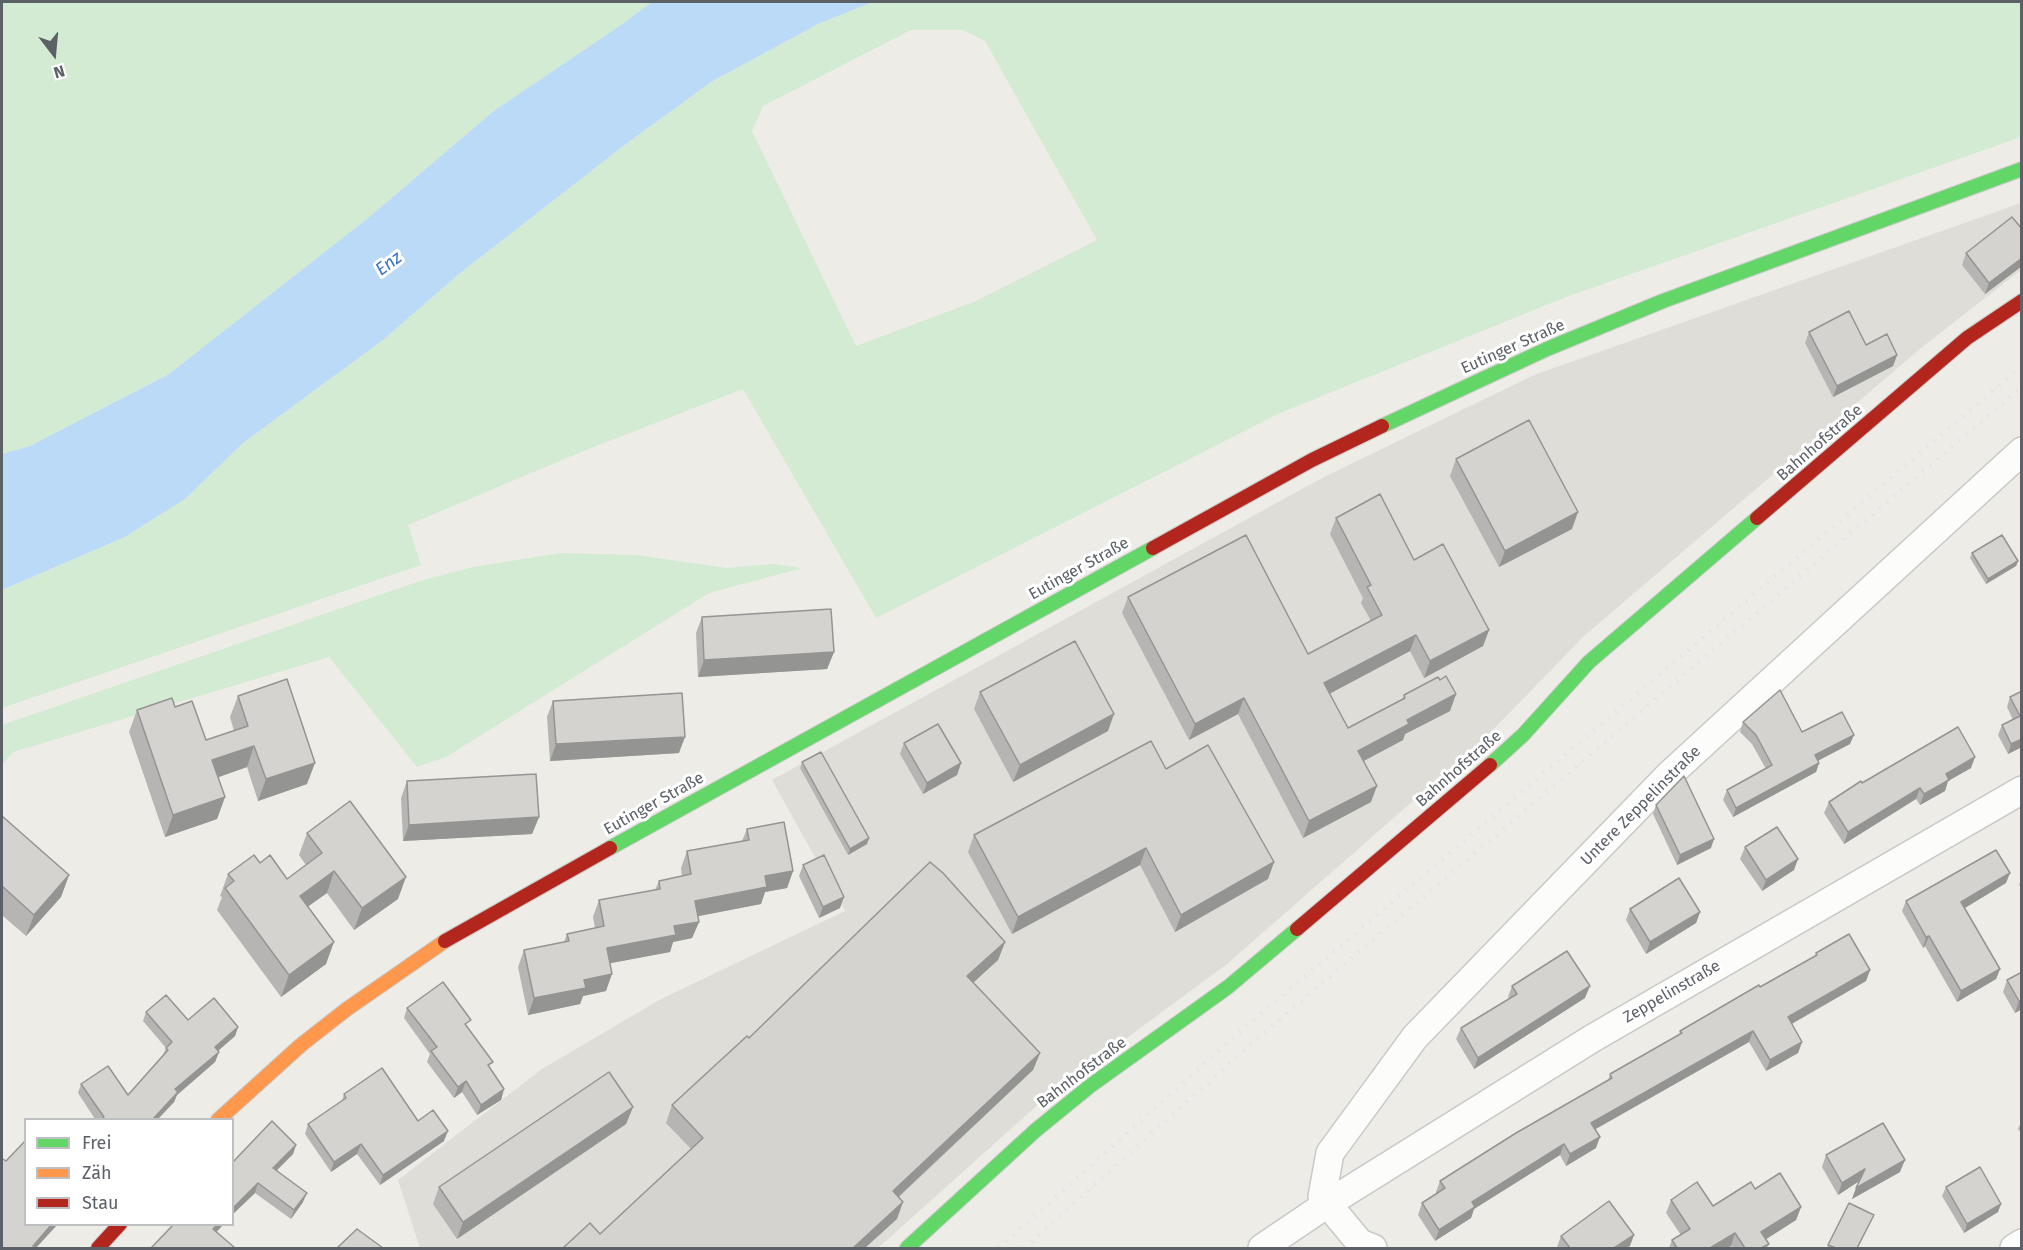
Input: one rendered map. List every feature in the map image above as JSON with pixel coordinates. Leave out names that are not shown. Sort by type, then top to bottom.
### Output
[{"type":"street","name":"Eutinger Straße","points":[[219,1118],[301,1045],[338,1016],[456,933],[1312,460],[1526,358],[1663,301],[2022,169]]},
{"type":"street","name":"Bahnhofstraße","points":[[907,1248],[1036,1130],[1090,1086],[1228,987],[1473,780],[1523,735],[1589,662],[1967,338],[2022,301]]},
{"type":"street","name":"Untere Zeppelinstraße","points":[[1327,1204],[1322,1197],[1330,1153],[1415,1037],[1670,774],[2022,451]]},
{"type":"street","name":"Zeppelinstraße","points":[[1262,1248],[1327,1204],[1593,1038],[2022,790]]},
{"type":"street","points":[[1327,1204],[1360,1243],[1373,1248]]},
{"type":"street","points":[[98,1248],[118,1226]]},
{"type":"street","points":[[2014,1248],[2022,1243]]},
{"type":"shaded area","points":[[2021,203],[2021,270],[1921,348],[1584,636],[1486,737],[1227,964],[1043,1100],[878,1248],[420,1248],[398,1180],[542,1069],[661,999],[845,911],[772,780],[1322,478],[1534,375]]},
{"type":"green space","points":[[2,2],[652,2],[495,110],[368,218],[169,374],[30,446],[2,454]]},
{"type":"green space","points":[[873,2],[2021,2],[2021,137],[1566,297],[1280,413],[876,618],[743,389],[581,452],[408,525],[421,565],[2,708],[2,590],[125,537],[185,499],[243,443],[383,340],[459,274],[622,147],[711,82],[818,24]],"holes":[[[911,30],[963,30],[985,41],[1097,240],[976,301],[856,346],[752,131],[763,106]]]},
{"type":"green space","points":[[561,553],[636,555],[727,568],[773,564],[802,568],[709,593],[446,757],[417,767],[329,657],[13,752],[2,765],[2,725],[420,581],[473,567]]},
{"type":"water","name":"Enz","points":[[652,2],[873,2],[818,24],[711,82],[622,147],[459,274],[383,340],[243,443],[185,499],[125,537],[2,590],[2,454],[30,446],[169,374],[368,218],[495,110]]},
{"type":"building","points":[[2012,217],[2022,229],[2022,258],[1989,283],[1966,253]]},
{"type":"building","points":[[1849,311],[1866,345],[1887,334],[1897,355],[1837,386],[1809,332]]},
{"type":"building","points":[[1529,420],[1578,512],[1505,551],[1456,459]]},
{"type":"building","points":[[1380,494],[1414,560],[1443,544],[1489,630],[1430,661],[1416,635],[1324,683],[1348,728],[1405,698],[1404,695],[1438,677],[1440,680],[1446,676],[1456,694],[1407,720],[1409,724],[1358,751],[1377,786],[1309,821],[1244,698],[1195,724],[1128,597],[1246,535],[1308,654],[1382,615],[1367,587],[1371,585],[1336,518]]},
{"type":"building","points":[[2002,535],[2018,561],[1988,579],[1972,553]]},
{"type":"building","points":[[831,609],[834,652],[704,660],[702,617]]},
{"type":"building","points":[[1075,641],[1114,714],[1020,765],[980,692]]},
{"type":"building","points":[[287,679],[315,763],[266,779],[254,746],[212,760],[225,797],[173,815],[137,710],[172,698],[175,707],[192,701],[206,740],[248,726],[238,696]]},
{"type":"building","points":[[1780,690],[1802,732],[1842,712],[1854,735],[1815,755],[1819,763],[1736,808],[1727,790],[1772,765],[1756,735],[1743,722]]},
{"type":"building","points":[[2022,691],[2022,739],[2011,744],[2002,725],[2020,716],[2010,697]]},
{"type":"building","points":[[682,693],[685,737],[556,744],[553,701]]},
{"type":"building","points":[[938,724],[961,763],[927,783],[904,743]]},
{"type":"building","points":[[1958,727],[1975,757],[1946,774],[1949,780],[1924,794],[1920,788],[1848,832],[1829,802],[1861,781],[1862,783]]},
{"type":"building","points":[[1151,741],[1166,769],[1208,745],[1274,862],[1181,915],[1146,848],[1018,917],[974,835]]},
{"type":"building","points":[[821,752],[869,838],[850,849],[802,762]]},
{"type":"building","points":[[536,774],[539,817],[409,825],[407,781]]},
{"type":"building","points":[[1684,776],[1714,839],[1680,855],[1656,805]]},
{"type":"building","points":[[350,801],[406,877],[362,908],[334,871],[300,896],[334,942],[289,975],[225,888],[234,881],[228,874],[254,855],[260,863],[270,855],[287,879],[322,853],[307,833]]},
{"type":"building","points":[[2,816],[69,875],[34,915],[2,886]]},
{"type":"building","points":[[784,822],[793,871],[765,876],[767,887],[695,901],[699,922],[674,926],[676,935],[607,948],[612,974],[584,980],[586,988],[534,998],[524,950],[569,941],[567,934],[604,926],[599,900],[660,889],[659,881],[691,874],[687,851],[749,840],[747,829]]},
{"type":"building","points":[[1777,827],[1798,859],[1766,880],[1745,847]]},
{"type":"building","points":[[1996,850],[2010,873],[1961,902],[2000,969],[1961,991],[1906,901]]},
{"type":"building","points":[[824,855],[844,897],[823,907],[803,865]]},
{"type":"building","points":[[930,862],[943,873],[1005,942],[967,976],[1040,1053],[893,1191],[903,1202],[853,1248],[563,1248],[590,1223],[600,1234],[703,1138],[672,1105],[747,1036],[749,1038]]},
{"type":"building","points":[[1679,878],[1700,912],[1650,942],[1630,909]]},
{"type":"building","points":[[1849,934],[1870,970],[1788,1017],[1802,1042],[1770,1060],[1753,1031],[1591,1123],[1600,1137],[1570,1154],[1564,1144],[1472,1202],[1475,1207],[1439,1230],[1422,1203],[1445,1188],[1440,1181],[1516,1133],[1612,1078],[1610,1074],[1682,1033],[1680,1031],[1759,985],[1760,987],[1817,955],[1816,953]]},
{"type":"building","points":[[1567,951],[1590,986],[1478,1058],[1461,1028],[1517,994],[1512,986]]},
{"type":"building","points":[[2022,972],[2022,1000],[2019,1001],[2007,980]]},
{"type":"building","points":[[443,982],[471,1020],[465,1024],[493,1062],[488,1065],[504,1089],[481,1105],[466,1081],[458,1087],[431,1051],[437,1047],[407,1008]]},
{"type":"building","points":[[166,995],[188,1020],[214,998],[238,1027],[215,1047],[219,1052],[175,1089],[178,1092],[154,1118],[102,1118],[104,1117],[81,1084],[108,1066],[128,1095],[168,1050],[166,1048],[172,1042],[146,1012]]},
{"type":"building","points":[[382,1068],[418,1121],[433,1110],[448,1131],[383,1175],[361,1144],[334,1162],[308,1124],[346,1098],[344,1094]]},
{"type":"building","points":[[609,1072],[633,1107],[463,1222],[439,1187]]},
{"type":"building","points":[[272,1121],[296,1145],[273,1168],[307,1193],[294,1210],[258,1183],[234,1207],[234,1161]]},
{"type":"building","points":[[1883,1123],[1905,1160],[1856,1188],[1865,1169],[1842,1183],[1826,1155]]},
{"type":"building","points":[[24,1142],[24,1226],[50,1226],[33,1246],[36,1248],[2,1248],[2,1160],[6,1161]]},
{"type":"building","points":[[1980,1167],[2001,1204],[1967,1224],[1946,1187]]},
{"type":"building","points":[[1780,1173],[1801,1207],[1761,1232],[1769,1244],[1761,1248],[1745,1248],[1735,1233],[1710,1248],[1677,1248],[1672,1240],[1690,1229],[1671,1200],[1697,1182],[1713,1206],[1751,1182],[1755,1189]]},
{"type":"building","points":[[1609,1201],[1634,1235],[1614,1248],[1570,1248],[1561,1236]]},
{"type":"building","points":[[1849,1203],[1874,1215],[1857,1248],[1836,1248],[1828,1245]]},
{"type":"building","points":[[172,1226],[216,1226],[213,1229],[235,1248],[151,1248]]},
{"type":"building","points":[[357,1229],[383,1248],[337,1248]]},
{"type":"railway","points":[[999,1248],[1249,1024],[2022,366]]},
{"type":"railway","points":[[1024,1248],[1259,1037],[2022,387]]},
{"type":"traffic: fast","points":[[1382,426],[1547,349],[1663,301],[2022,169]]},
{"type":"traffic: fast","points":[[1490,765],[1523,735],[1589,662],[1757,518]]},
{"type":"traffic: fast","points":[[610,848],[1153,548]]},
{"type":"traffic: fast","points":[[907,1248],[1036,1130],[1090,1086],[1228,987],[1297,929]]},
{"type":"traffic: slow","points":[[220,1118],[301,1045],[347,1009],[445,941]]},
{"type":"traffic: jam","points":[[1757,518],[1967,338],[2022,301]]},
{"type":"traffic: jam","points":[[1153,548],[1312,460],[1382,426]]},
{"type":"traffic: jam","points":[[1297,929],[1490,765]]},
{"type":"traffic: jam","points":[[445,941],[610,848]]},
{"type":"traffic: jam","points":[[98,1248],[118,1226]]}]
